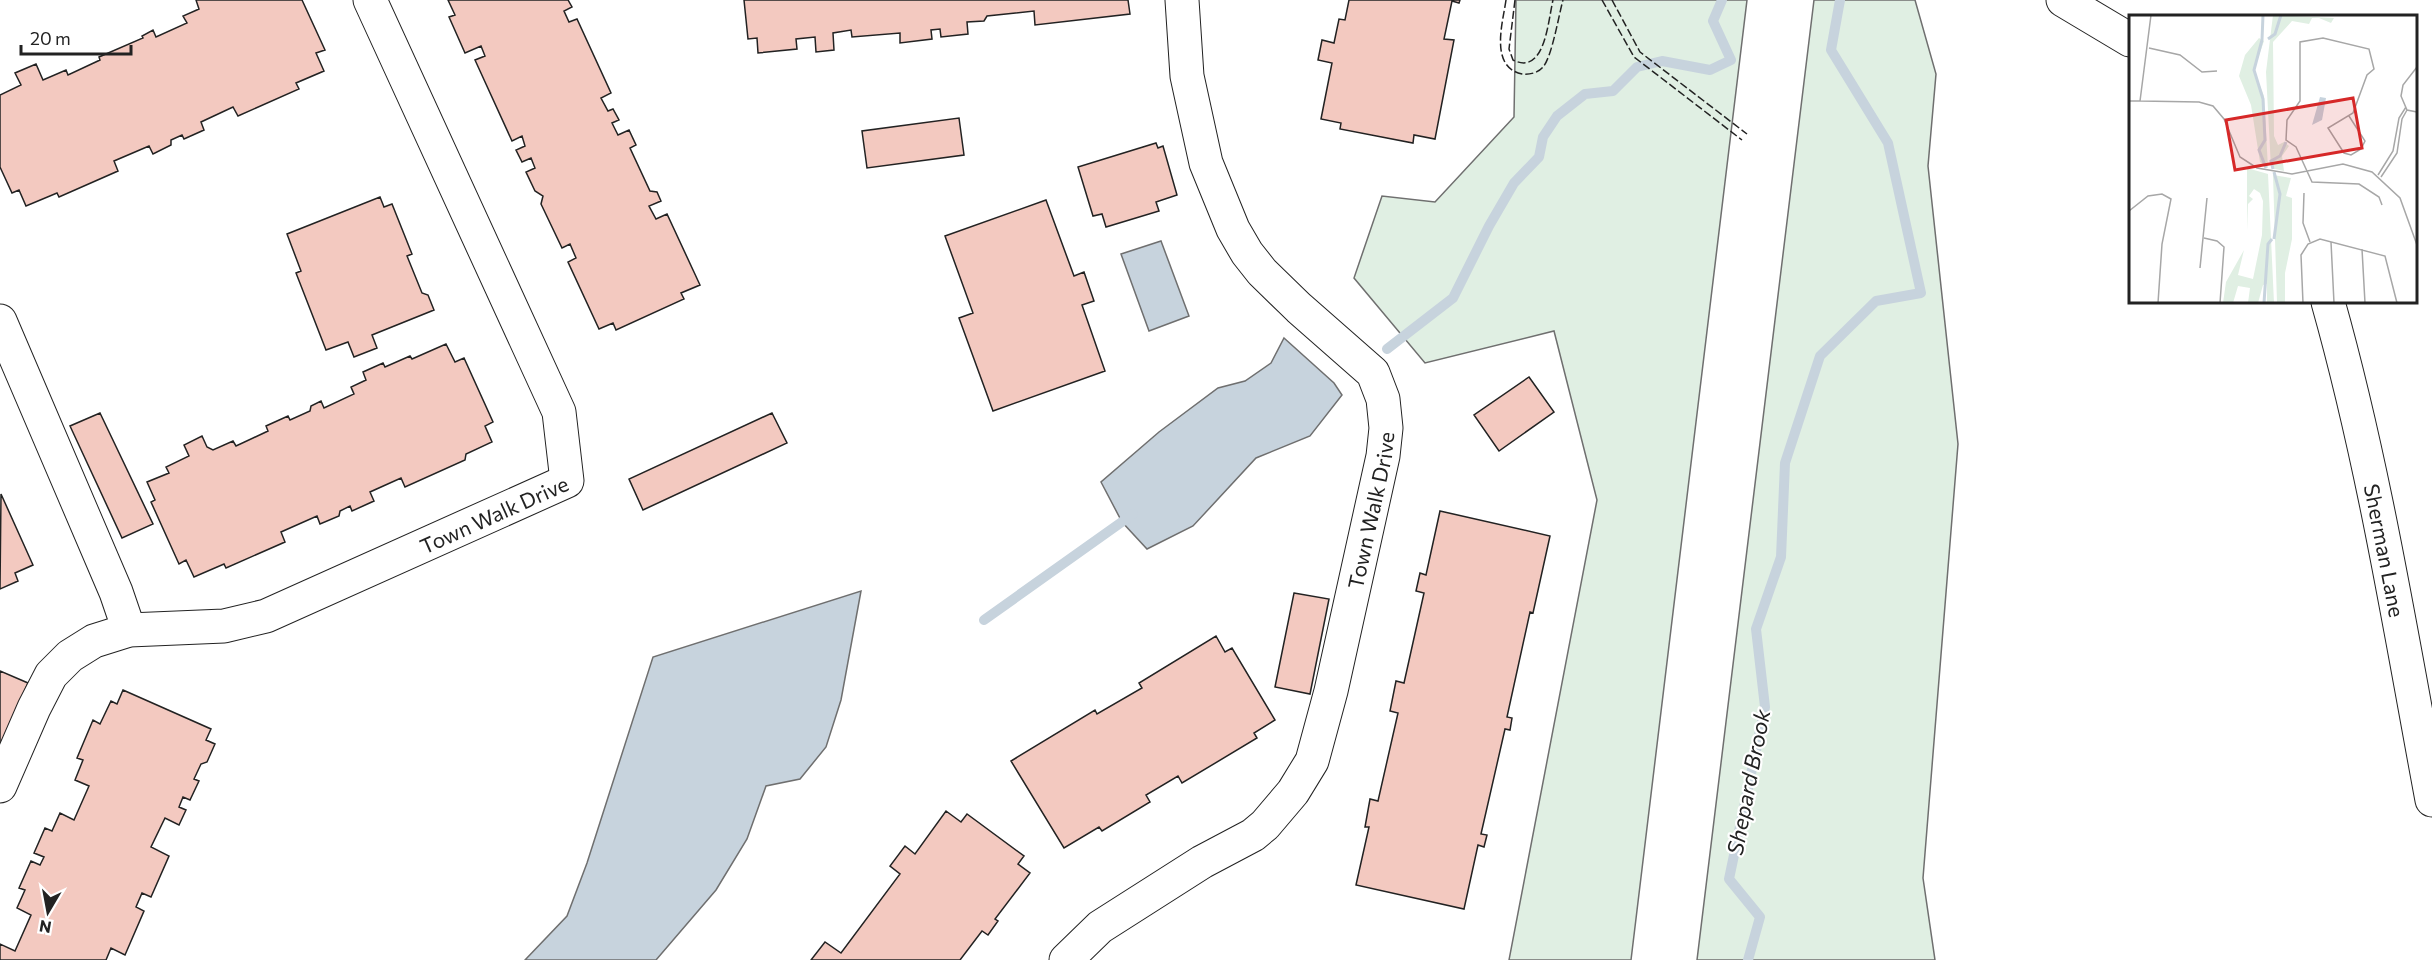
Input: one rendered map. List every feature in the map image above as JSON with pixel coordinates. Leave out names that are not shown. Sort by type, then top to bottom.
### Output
[{"type":"street","name":"Town Walk Drive","points":[[0,786],[51,675],[70,656],[94,641],[129,630],[224,626],[266,616],[567,482],[565,450],[558,412],[370,0]]},
{"type":"street","name":"Town Walk Drive","points":[[1066,960],[1100,927],[1202,862],[1253,835],[1265,825],[1293,792],[1312,761],[1331,691],[1383,456],[1386,428],[1383,399],[1372,373],[1262,272],[1247,253],[1233,229],[1206,163],[1187,76],[1182,0]]},
{"type":"street","points":[[2063,0],[2129,39]]},
{"type":"street","name":"Sherman Lane","points":[[2328,303],[2351,381],[2432,800]]},
{"type":"street","points":[[0,321],[117,592],[129,630]]},
{"type":"green space","points":[[1516,0],[1747,0],[1631,960],[1509,960],[1597,500],[1554,331],[1425,363],[1354,278],[1382,196],[1435,202],[1514,117]]},
{"type":"green space","points":[[1814,0],[1915,0],[1936,74],[1928,166],[1958,444],[1923,878],[1935,960],[1697,960]]},
{"type":"shaded area","points":[[1161,241],[1189,316],[1149,331],[1121,254]]},
{"type":"shaded area","points":[[1284,338],[1334,383],[1342,395],[1310,436],[1256,458],[1193,526],[1147,549],[1122,522],[1101,482],[1159,432],[1218,388],[1245,381],[1271,363]]},
{"type":"shaded area","points":[[861,591],[841,700],[826,747],[800,779],[766,786],[747,839],[716,890],[656,960],[525,960],[567,916],[587,863],[653,657]]},
{"type":"building","points":[[196,0],[302,0],[325,50],[316,53],[324,71],[296,83],[299,89],[238,116],[233,107],[201,122],[204,130],[184,139],[182,135],[171,140],[171,145],[153,154],[149,146],[114,161],[118,171],[59,197],[57,193],[26,206],[19,190],[12,193],[0,167],[0,95],[21,85],[15,73],[36,64],[43,80],[66,70],[68,75],[100,60],[99,57],[143,38],[142,36],[153,30],[156,37],[187,23],[183,16],[199,9]]},
{"type":"building","points":[[448,0],[568,0],[572,7],[564,11],[569,22],[577,19],[611,93],[601,98],[608,111],[613,109],[619,120],[612,123],[618,135],[629,130],[636,145],[630,148],[650,191],[657,192],[661,201],[649,206],[656,219],[667,214],[700,285],[681,293],[684,299],[616,330],[613,323],[599,329],[568,262],[576,258],[570,244],[562,248],[541,204],[543,196],[535,191],[526,172],[535,168],[531,158],[522,162],[516,150],[525,146],[522,136],[512,141],[475,60],[485,56],[481,46],[465,53],[449,17],[455,15]]},
{"type":"building","points":[[744,0],[1128,0],[1130,14],[1035,25],[1034,11],[987,16],[984,21],[967,22],[968,34],[941,37],[940,29],[931,30],[932,39],[900,43],[900,33],[852,37],[851,30],[833,33],[834,50],[816,52],[815,37],[796,39],[797,49],[758,53],[757,38],[748,39]]},
{"type":"building","points":[[1349,0],[1460,0],[1459,3],[1452,1],[1444,39],[1454,40],[1435,139],[1414,135],[1413,143],[1340,129],[1341,123],[1321,119],[1332,63],[1318,60],[1322,40],[1334,43],[1339,19],[1345,20]]},
{"type":"building","points":[[959,118],[964,155],[867,168],[862,131]]},
{"type":"building","points":[[1156,143],[1158,148],[1163,146],[1177,195],[1156,202],[1159,211],[1106,227],[1102,214],[1093,216],[1078,167]]},
{"type":"building","points":[[380,197],[384,207],[392,204],[412,254],[407,256],[422,293],[428,295],[434,310],[372,335],[377,348],[354,357],[348,342],[326,350],[296,273],[301,271],[287,234]]},
{"type":"building","points":[[1046,200],[1074,276],[1084,272],[1094,301],[1082,305],[1105,371],[993,411],[959,318],[973,313],[945,236]]},
{"type":"building","points":[[446,344],[455,362],[464,358],[493,422],[485,426],[492,442],[466,454],[465,460],[405,487],[401,478],[370,492],[374,501],[352,511],[350,506],[340,511],[339,516],[320,524],[317,516],[281,532],[285,542],[226,568],[224,564],[194,577],[186,560],[179,564],[151,502],[155,500],[147,482],[169,473],[166,467],[189,456],[184,445],[202,436],[207,447],[213,450],[233,441],[236,446],[268,431],[266,426],[288,416],[290,420],[310,411],[311,406],[321,401],[324,408],[354,394],[351,387],[366,380],[363,372],[383,363],[385,367],[410,356],[412,359]]},
{"type":"building","points":[[1529,377],[1554,412],[1499,451],[1474,415]]},
{"type":"building","points":[[100,413],[153,524],[122,538],[70,426]]},
{"type":"building","points":[[772,413],[787,443],[643,510],[629,479]]},
{"type":"building","points":[[1,494],[33,565],[15,573],[18,581],[0,589]]},
{"type":"building","points":[[1440,511],[1550,536],[1533,613],[1530,612],[1507,717],[1512,718],[1510,730],[1505,729],[1481,834],[1487,835],[1484,847],[1478,845],[1464,909],[1356,885],[1369,827],[1365,827],[1370,799],[1378,801],[1398,713],[1390,711],[1396,681],[1404,683],[1424,593],[1416,591],[1420,573],[1426,575]]},
{"type":"building","points":[[1294,593],[1329,599],[1310,694],[1275,687]]},
{"type":"building","points":[[1216,636],[1225,652],[1232,648],[1275,720],[1254,733],[1257,738],[1182,783],[1178,776],[1146,795],[1150,802],[1102,831],[1099,827],[1064,848],[1011,761],[1095,710],[1097,714],[1142,688],[1139,683]]},
{"type":"building","points":[[0,671],[28,683],[0,748]]},
{"type":"building","points":[[123,690],[211,729],[206,740],[215,744],[207,762],[201,764],[194,779],[199,781],[190,800],[183,797],[179,807],[186,810],[179,825],[165,818],[151,847],[169,856],[151,897],[142,893],[136,907],[144,911],[125,955],[111,948],[106,960],[0,960],[0,944],[15,951],[31,915],[17,908],[25,890],[19,888],[31,861],[40,865],[44,857],[34,853],[45,828],[52,831],[60,813],[74,820],[89,786],[75,780],[83,760],[77,758],[93,720],[100,724],[111,701],[117,704]]},
{"type":"building","points":[[946,811],[961,822],[967,814],[1024,856],[1018,864],[1030,873],[995,919],[998,921],[988,935],[982,931],[960,960],[811,960],[825,942],[841,953],[900,874],[890,866],[905,846],[915,854]]},
{"type":"waterway","points":[[1387,349],[1453,298],[1489,226],[1514,183],[1539,157],[1543,137],[1557,116],[1585,94],[1613,91],[1637,67],[1662,61],[1710,70],[1731,60],[1713,21],[1722,0]]},
{"type":"waterway","name":"Shepard Brook","points":[[1748,960],[1760,917],[1729,879],[1765,707],[1756,629],[1781,557],[1785,463],[1820,356],[1876,301],[1921,293],[1888,143],[1831,50],[1840,0]]},
{"type":"waterway","points":[[984,620],[1133,514]]},
{"type":"fence","points":[[1506,0],[1500,43],[1502,53],[1505,63],[1512,70],[1522,74],[1539,71],[1546,62],[1563,0]]},
{"type":"fence","points":[[1515,0],[1509,49],[1513,60],[1524,63],[1532,60],[1543,44],[1553,0]]},
{"type":"fence","points":[[1602,0],[1634,57],[1742,140]]},
{"type":"fence","points":[[1612,0],[1640,52],[1747,134]]}]
